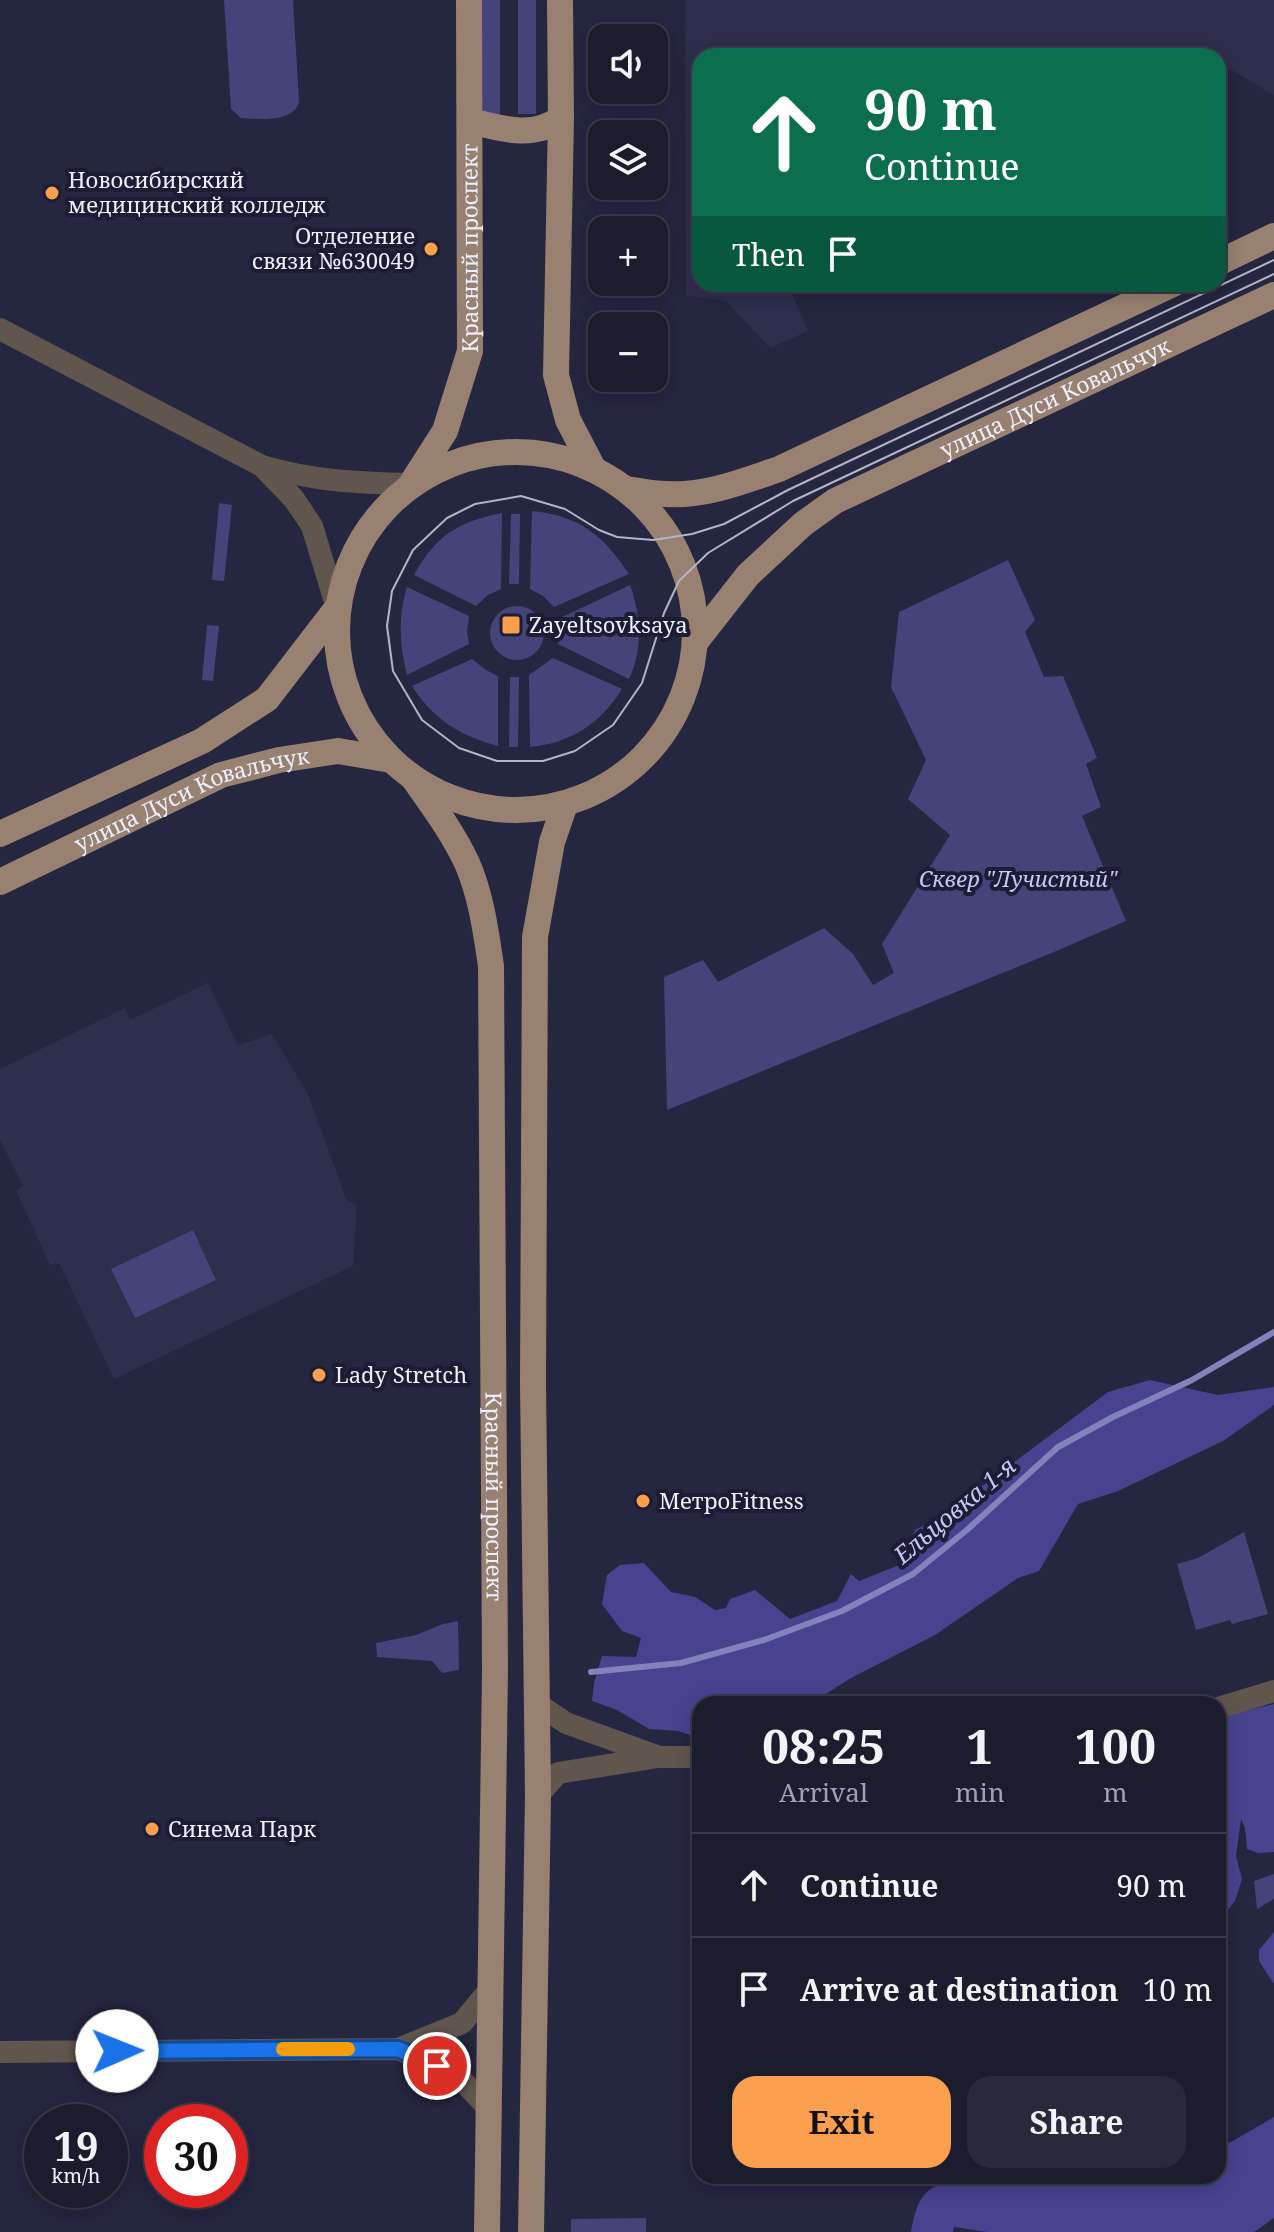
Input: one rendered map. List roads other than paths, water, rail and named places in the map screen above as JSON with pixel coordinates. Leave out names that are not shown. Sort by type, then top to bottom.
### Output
[{"type":"main road","name":"Красный проспект","points":[[411,484],[445,431],[470,351],[469,0]]},
{"type":"main road","points":[[560,0],[556,375],[568,420],[593,468]]},
{"type":"main road","points":[[471,121],[515,131],[548,128],[561,118]]},
{"type":"main road","points":[[1226,259],[1274,236]]},
{"type":"main road","points":[[627,489],[668,495],[700,491],[779,469],[1156,292]]},
{"type":"main road","name":"улица Дуси Ковальчук","points":[[697,640],[748,575],[803,524],[835,501],[1274,295]]},
{"type":"main road","points":[[500,452],[547,454],[593,468],[627,489],[666,531],[690,583],[697,640],[689,684],[661,737],[642,760],[607,787],[565,804],[526,811],[487,809],[449,798],[414,779],[391,760],[357,716],[339,663],[337,608],[350,561],[375,518],[411,484],[453,462],[500,452]]},
{"type":"main road","name":"улица Дуси Ковальчук","points":[[0,834],[202,741],[267,699],[337,608]]},
{"type":"main road","name":"улица Дуси Ковальчук","points":[[0,882],[221,775],[279,760],[338,751],[391,760]]},
{"type":"main road","name":"Красный проспект","points":[[414,779],[443,819],[467,864],[482,916],[491,966],[495,1671],[487,2232]]},
{"type":"main road","name":"Красный проспект","points":[[531,2232],[538,1795],[533,1384],[535,937],[552,842],[565,804]]},
{"type":"street","points":[[0,329],[262,466],[331,482],[411,484]]},
{"type":"street","points":[[262,466],[294,499],[312,526],[337,608]]},
{"type":"street","points":[[1226,1706],[1274,1691]]},
{"type":"street","points":[[538,1704],[566,1723],[658,1757]]},
{"type":"street","points":[[538,1795],[558,1773],[658,1757],[692,1757]]},
{"type":"street","points":[[0,2052],[398,2049],[462,2023],[490,1989]]},
{"type":"street","points":[[398,2049],[457,2075],[489,2109]]},
{"type":"waterway","name":"Ельцовка 1-я","points":[[591,1672],[681,1663],[764,1640],[842,1611],[913,1574],[1058,1447],[1192,1380],[1274,1332]]},
{"type":"tram line","points":[[1226,283],[1274,260]]},
{"type":"tram line","points":[[1206,292],[788,490],[724,524],[692,534],[653,540],[617,537],[565,509],[521,496],[475,504],[447,518],[413,550],[392,591],[387,626],[393,671],[422,720],[459,748],[497,761],[543,761],[575,751],[613,725],[642,683],[664,613],[679,581],[708,553],[793,501],[1274,274]]},
{"type":"place","name":"Новосибирский медицинский колледж","points":[[52,193]]},
{"type":"place","name":"Отделение связи №630049","points":[[431,249]]},
{"type":"place","name":"Zayeltsovksaya","points":[[511,625]]},
{"type":"place","name":"Lady Stretch","points":[[319,1375]]},
{"type":"place","name":"МетроFitness","points":[[643,1501]]},
{"type":"place","name":"Синема Парк","points":[[152,1829]]},
{"type":"park label","name":"Сквер \"Лучистый\"","points":[[1018,879]]}]
